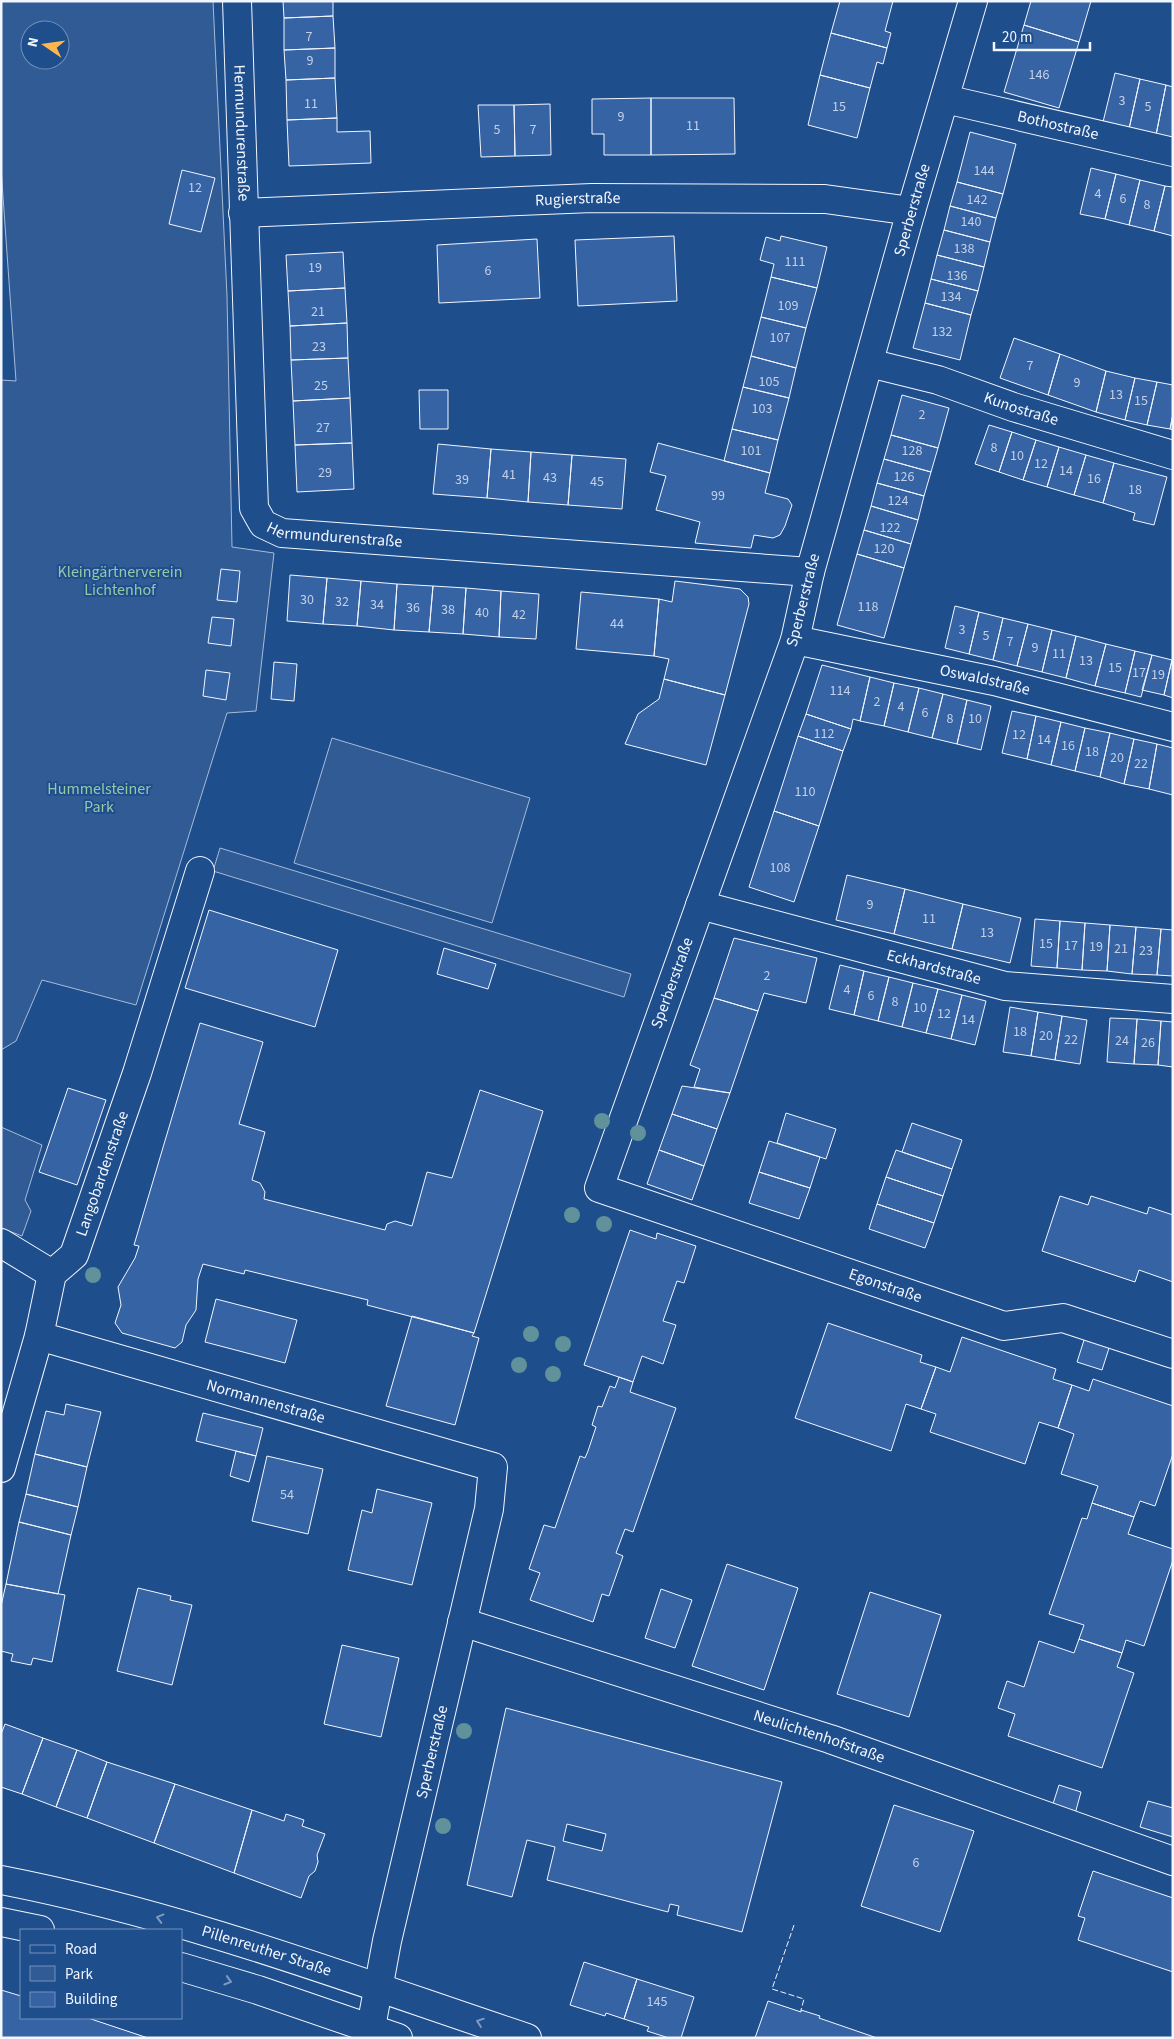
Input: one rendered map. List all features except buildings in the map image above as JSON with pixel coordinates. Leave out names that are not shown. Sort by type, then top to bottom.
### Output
[{"type":"street","name":"Hermundurenstraße","points":[[237,1],[254,508],[264,524],[282,533],[810,572]]},
{"type":"street","name":"Sperberstraße","points":[[599,1188],[794,640],[810,572],[911,211],[973,1]]},
{"type":"street","name":"Bothostraße","points":[[945,99],[1173,152]]},
{"type":"street","name":"Rugierstraße","points":[[243,213],[592,198],[825,199],[911,211]]},
{"type":"street","name":"Kunostraße","points":[[869,363],[938,380],[1013,407],[1173,455]]},
{"type":"street","name":"Oswaldstraße","points":[[794,640],[994,681],[1173,726]]},
{"type":"street","name":"Langobardenstraße","points":[[52,1274],[74,1256],[137,1073],[200,872]]},
{"type":"street","name":"Eckhardstraße","points":[[700,905],[1005,986],[1173,999]]},
{"type":"street","name":"Egonstraße","points":[[599,1188],[1004,1326],[1062,1318],[1173,1354]]},
{"type":"street","points":[[1,1243],[52,1274],[38,1336],[1,1468]]},
{"type":"street","name":"Normannenstraße","points":[[38,1336],[492,1467]]},
{"type":"street","name":"Sperberstraße","points":[[370,2033],[378,1986],[490,1509],[492,1467]]},
{"type":"street","name":"Neulichtenhofstraße","points":[[462,1622],[830,1740],[1173,1862]]},
{"type":"street","name":"Pillenreuther Straße","points":[[1,1880],[59,1892],[181,1924],[378,1986],[527,2038]]},
{"type":"street","points":[[1,1922],[35,1929]]},
{"type":"street","points":[[182,1967],[258,1990],[370,2033],[398,2038]]},
{"type":"green space","name":"Kleingärtnerverein Lichtenhof","points":[[1,1],[213,1],[227,296],[232,547],[274,553],[256,711],[227,713],[136,1005],[42,980],[16,1041],[1,1050],[1,380],[16,381],[1,168]]},
{"type":"green space","points":[[332,738],[530,798],[492,923],[294,863]]},
{"type":"green space","points":[[220,848],[631,974],[624,997],[213,871]]},
{"type":"green space","points":[[1,1127],[42,1145],[25,1200],[31,1211],[22,1236],[1,1228]]},
{"type":"fence","points":[[794,1925],[772,1989],[804,1999],[801,2010]]},
{"type":"park label","name":"Hummelsteiner Park","points":[[99,798]]}]
